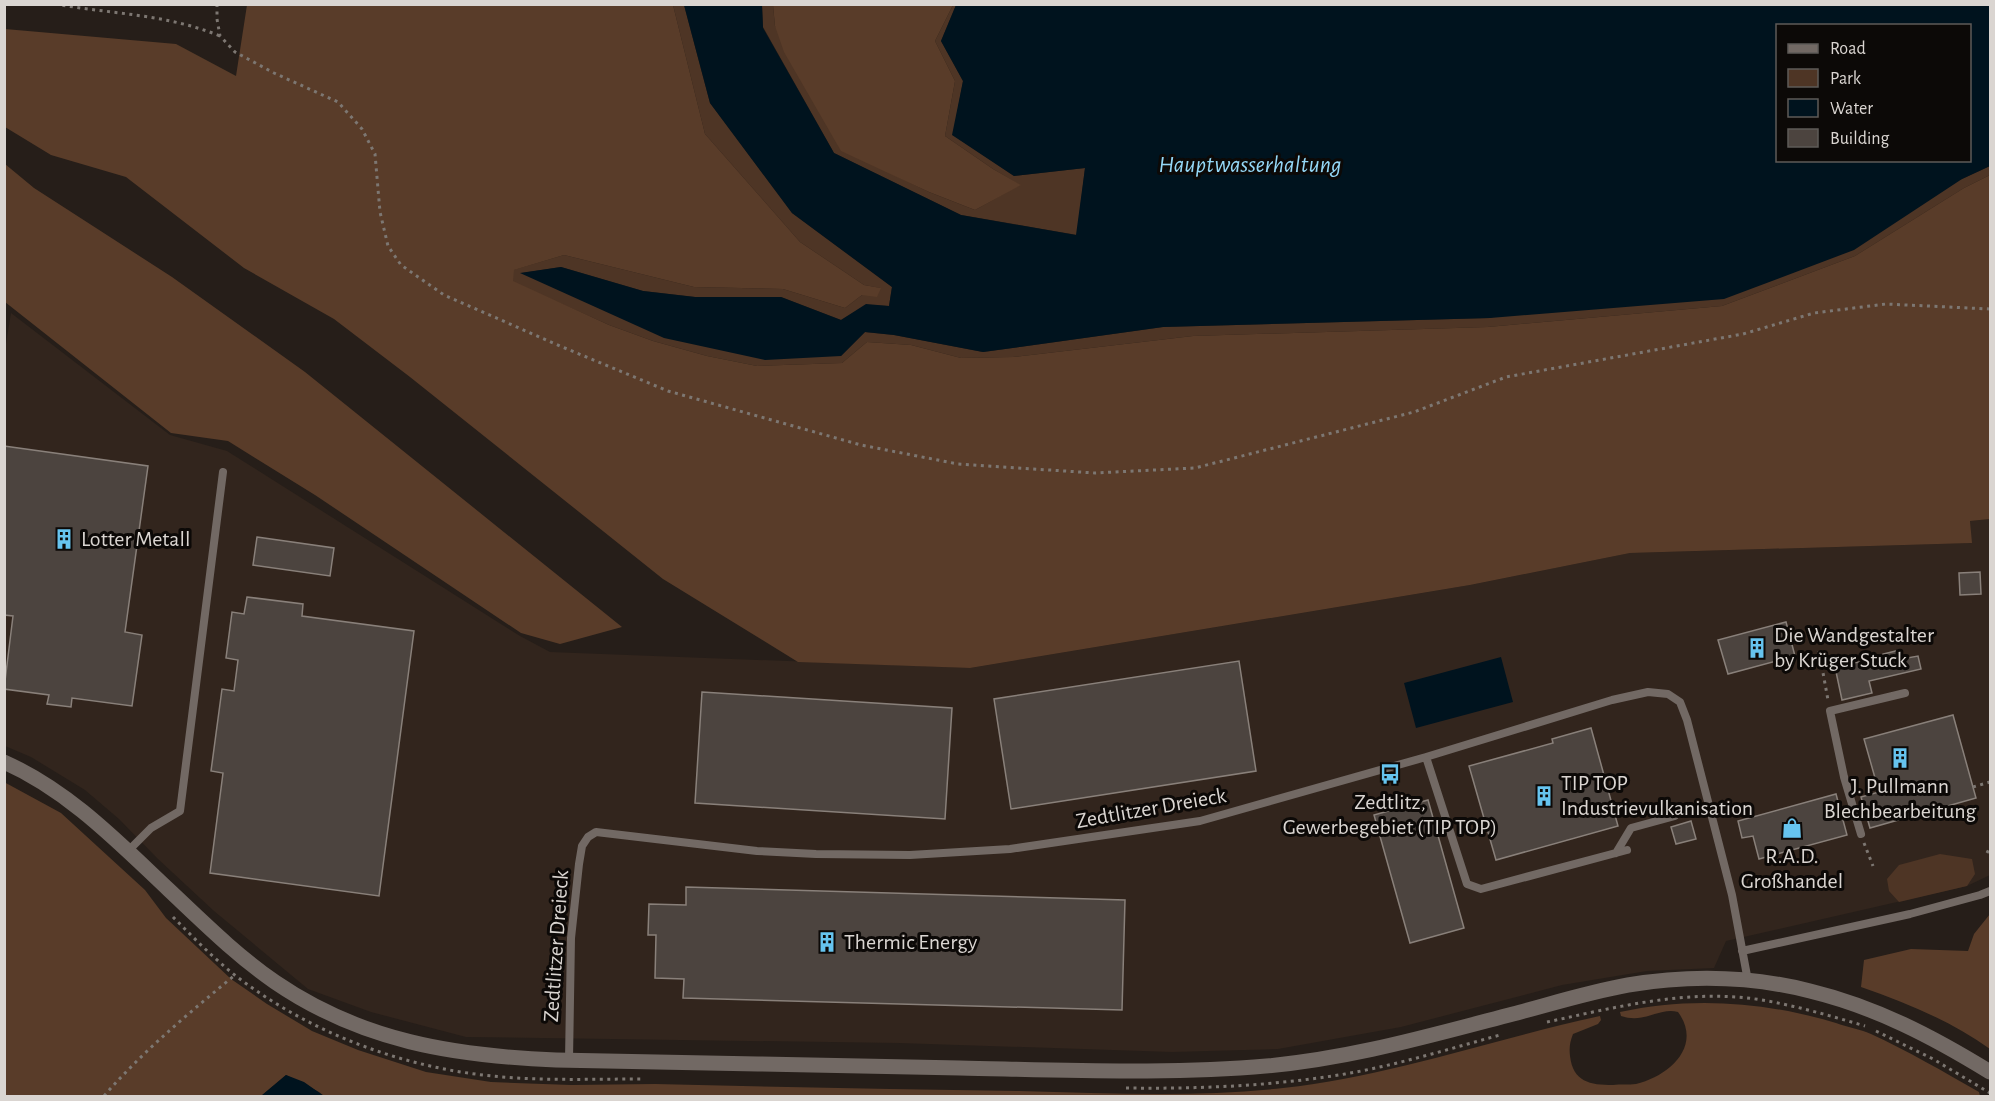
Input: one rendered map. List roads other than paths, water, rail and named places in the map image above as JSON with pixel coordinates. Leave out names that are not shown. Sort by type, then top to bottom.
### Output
[{"type":"street","points":[[4,762],[29,773],[71,801],[246,960],[297,996],[349,1022],[415,1044],[458,1053],[506,1058],[569,1060],[1173,1072],[1258,1067],[1400,1043],[1576,997],[1628,986],[1683,979],[1748,981],[1807,990],[1876,1011],[1910,1026],[1990,1072]]},
{"type":"lane","points":[[128,851],[151,828],[180,811],[223,472]]},
{"type":"lane","name":"Zedtlitzer Dreieck","points":[[569,1060],[571,938],[579,864],[582,846],[588,837],[596,832],[757,851],[816,854],[910,855],[1010,849],[1200,821],[1426,757],[1612,700],[1648,692],[1668,694],[1680,702],[1687,720],[1732,895],[1748,981]]},
{"type":"lane","points":[[1861,834],[1844,777],[1830,711],[1905,693]]},
{"type":"lane","points":[[1426,757],[1467,884],[1481,889],[1627,850]]},
{"type":"lane","points":[[1616,853],[1631,828],[1675,816],[1677,809]]},
{"type":"lane","points":[[1742,951],[1910,914],[1990,891]]},
{"type":"water","name":"Hauptwasserhaltung","points":[[684,5],[762,5],[763,28],[834,153],[961,215],[1076,235],[1085,168],[1014,176],[952,135],[963,81],[941,41],[956,5],[1990,5],[1990,166],[1962,179],[1854,250],[1724,299],[1490,318],[1163,327],[983,352],[894,335],[865,332],[841,356],[765,360],[664,338],[520,273],[561,267],[643,291],[695,297],[781,297],[841,320],[866,304],[889,306],[892,287],[792,213],[710,103]]},
{"type":"water","points":[[1501,657],[1513,702],[1416,728],[1404,683]]},
{"type":"water","points":[[286,1075],[304,1082],[324,1096],[261,1096]]},
{"type":"place","name":"Lotter Metall","points":[[64,539]]},
{"type":"place","name":"Die Wandgestalter by Krüger Stuck","points":[[1757,648]]},
{"type":"place","name":"J. Pullmann Blechbearbeitung","points":[[1900,758]]},
{"type":"place","name":"Zedtlitz, Gewerbegebiet (TIP TOP)","points":[[1390,774]]},
{"type":"place","name":"TIP TOP Industrievulkanisation","points":[[1544,796]]},
{"type":"place","name":"R.A.D. Großhandel","points":[[1792,828]]},
{"type":"place","name":"Thermic Energy","points":[[827,942]]}]
